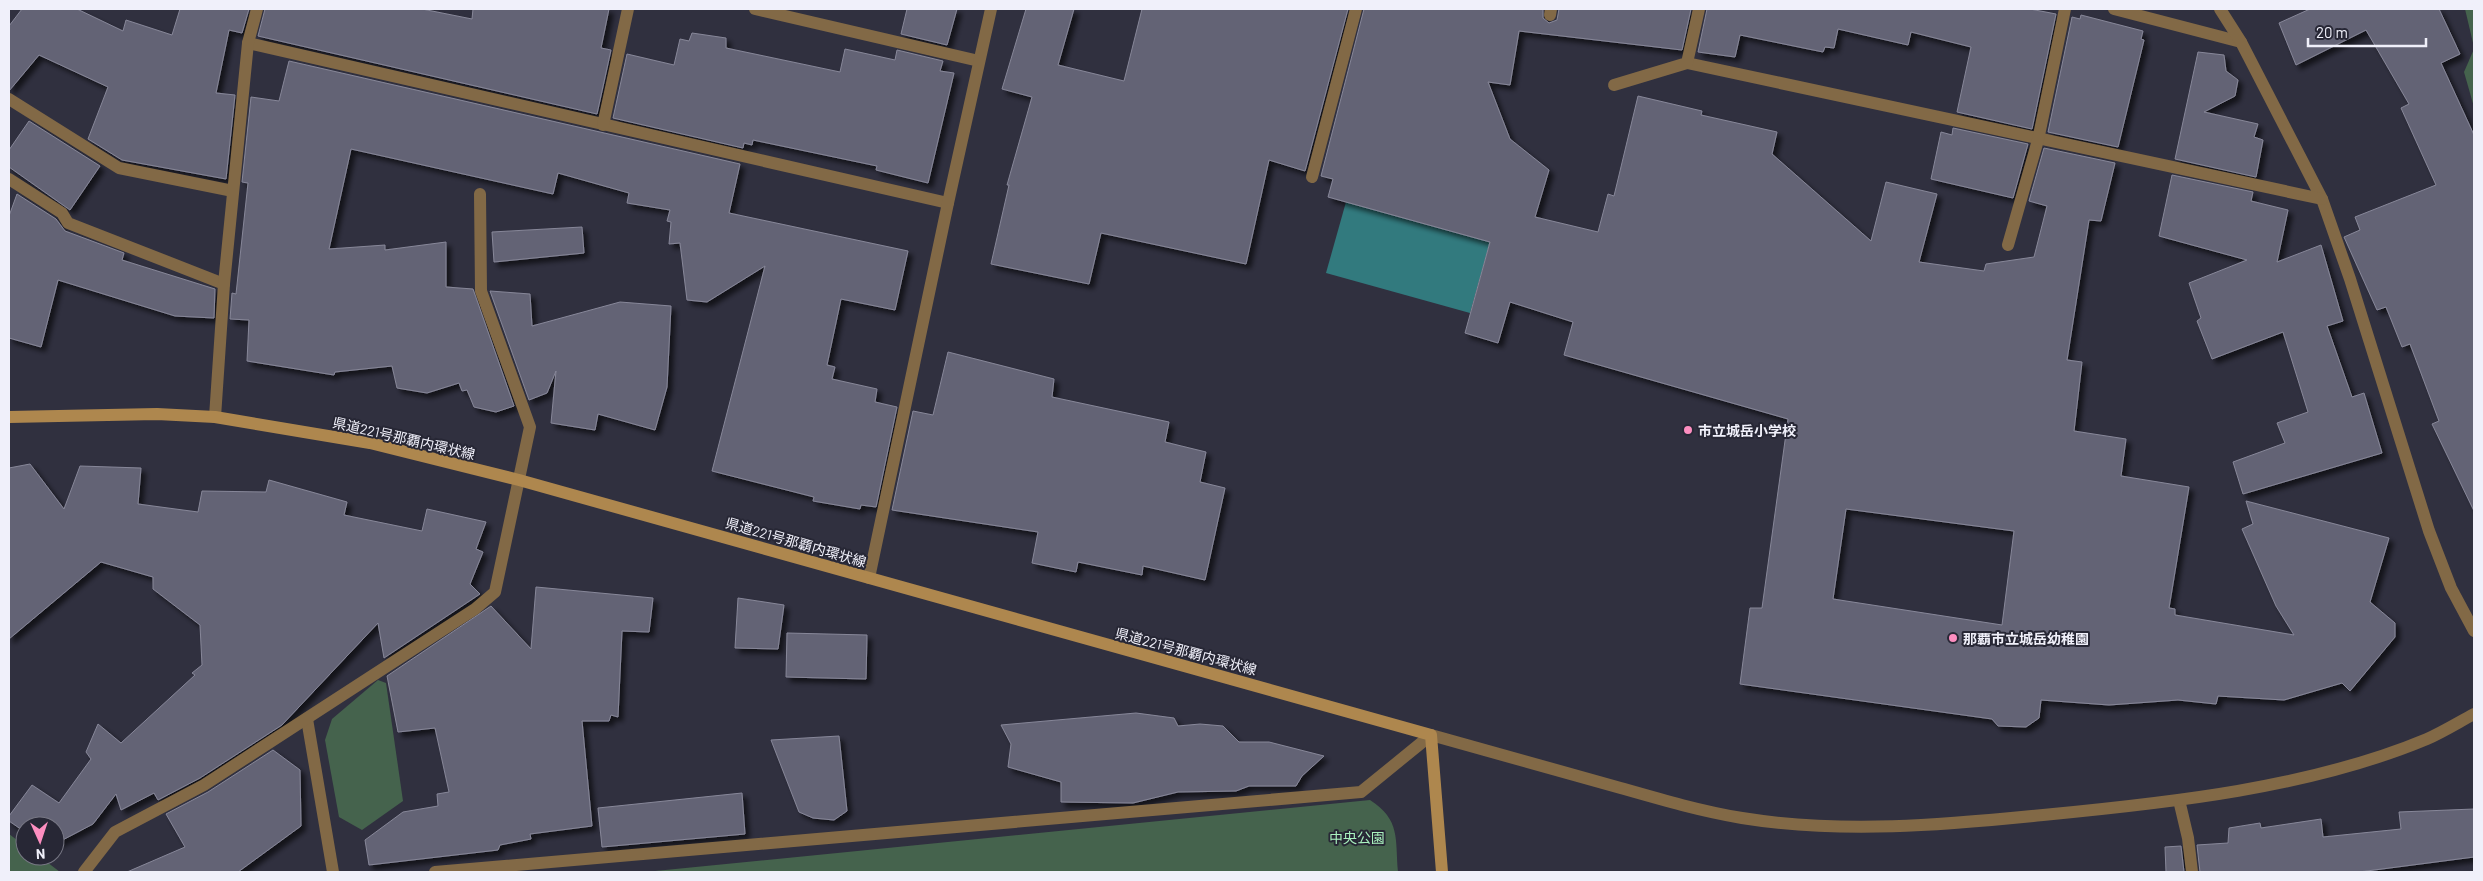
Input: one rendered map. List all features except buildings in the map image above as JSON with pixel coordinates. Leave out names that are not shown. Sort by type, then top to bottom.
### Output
[{"type":"main road","name":"県道221号那覇内環状線","points":[[9,416],[157,414],[215,417],[370,443],[519,480],[1431,735]]},
{"type":"main road","points":[[1431,735],[1442,872]]},
{"type":"street","points":[[215,417],[224,284],[248,43],[257,9]]},
{"type":"street","points":[[603,125],[628,9]]},
{"type":"street","points":[[755,9],[979,61]]},
{"type":"street","points":[[869,578],[991,9]]},
{"type":"street","points":[[1312,177],[1356,9]]},
{"type":"street","points":[[1687,63],[1699,9]]},
{"type":"street","points":[[2008,246],[2038,140],[2065,9]]},
{"type":"street","points":[[2114,9],[2241,42]]},
{"type":"street","points":[[2220,9],[2241,42],[2322,199],[2350,279],[2429,531],[2452,588],[2474,631]]},
{"type":"street","points":[[248,43],[948,203]]},
{"type":"street","points":[[1614,85],[1687,63],[2038,140],[2322,199]]},
{"type":"street","points":[[9,99],[119,168],[233,191]]},
{"type":"street","points":[[9,179],[62,213],[68,223],[224,284]]},
{"type":"street","points":[[84,872],[115,832],[204,785],[475,609],[495,592],[530,427],[481,291],[480,194]]},
{"type":"street","points":[[435,872],[1361,792],[1431,735],[1683,806],[1743,818],[1793,823],[1866,826],[1935,825],[2179,800],[2280,782],[2341,767],[2427,738],[2474,714]]},
{"type":"street","points":[[307,719],[333,872]]},
{"type":"street","points":[[2179,800],[2188,838],[2192,872]]},
{"type":"green space","points":[[2465,9],[2474,9],[2474,47]]},
{"type":"green space","points":[[2474,49],[2474,107],[2464,72]]},
{"type":"green space","points":[[378,680],[386,683],[403,801],[362,830],[339,817],[325,740],[332,719]]},
{"type":"green space","name":"中央公園","points":[[1370,800],[1380,807],[1392,823],[1396,840],[1398,872],[645,872]]},
{"type":"green space","points":[[9,834],[15,838],[15,866],[52,866],[60,872],[9,872]]},
{"type":"shaded area","points":[[1346,202],[1490,242],[1470,313],[1326,273]]},
{"type":"place","name":"市立城岳小学校","points":[[1688,430]]},
{"type":"place","name":"那覇市立城岳幼稚園","points":[[1953,638]]}]
